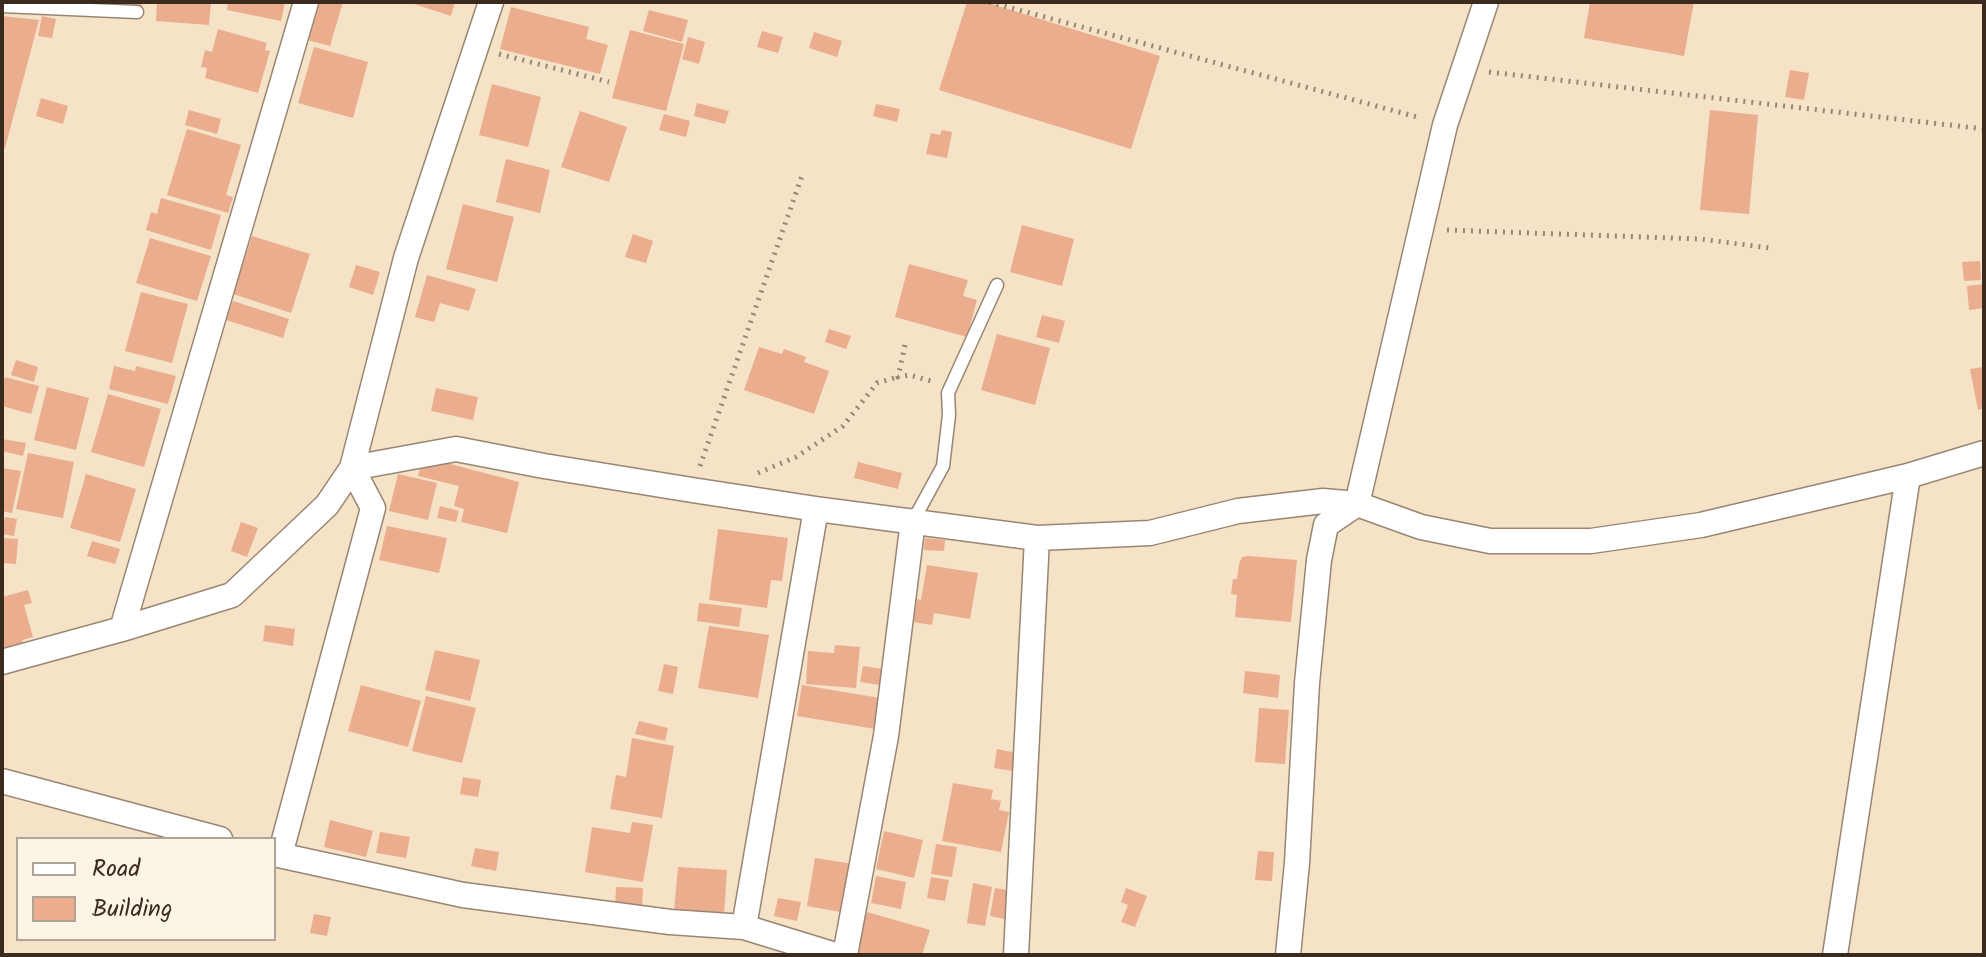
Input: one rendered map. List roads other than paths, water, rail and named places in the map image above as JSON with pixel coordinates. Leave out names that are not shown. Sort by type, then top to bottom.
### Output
[{"type":"street","points":[[122,629],[306,2]]},
{"type":"street","points":[[2,662],[232,595],[327,505],[352,468],[406,258],[491,2]]},
{"type":"street","points":[[1288,955],[1297,863],[1307,683],[1319,560],[1326,525],[1357,504],[1445,125],[1486,2]]},
{"type":"street","points":[[352,468],[456,449],[816,509],[1037,538],[1150,533],[1238,511],[1323,501],[1357,504],[1421,527],[1490,541],[1591,541],[1701,525],[1908,476],[1984,453]]},
{"type":"street","points":[[352,468],[373,508],[277,854],[463,895],[670,922],[744,927],[835,955]]},
{"type":"street","points":[[1835,955],[1908,476]]},
{"type":"street","points":[[744,927],[816,509]]},
{"type":"street","points":[[845,955],[886,736],[913,521]]},
{"type":"street","points":[[1016,955],[1037,538]]},
{"type":"street","points":[[2,781],[212,837]]},
{"type":"lane","points":[[2,6],[137,12]]},
{"type":"lane","points":[[913,521],[943,466],[949,415],[948,393],[997,285]]}]
